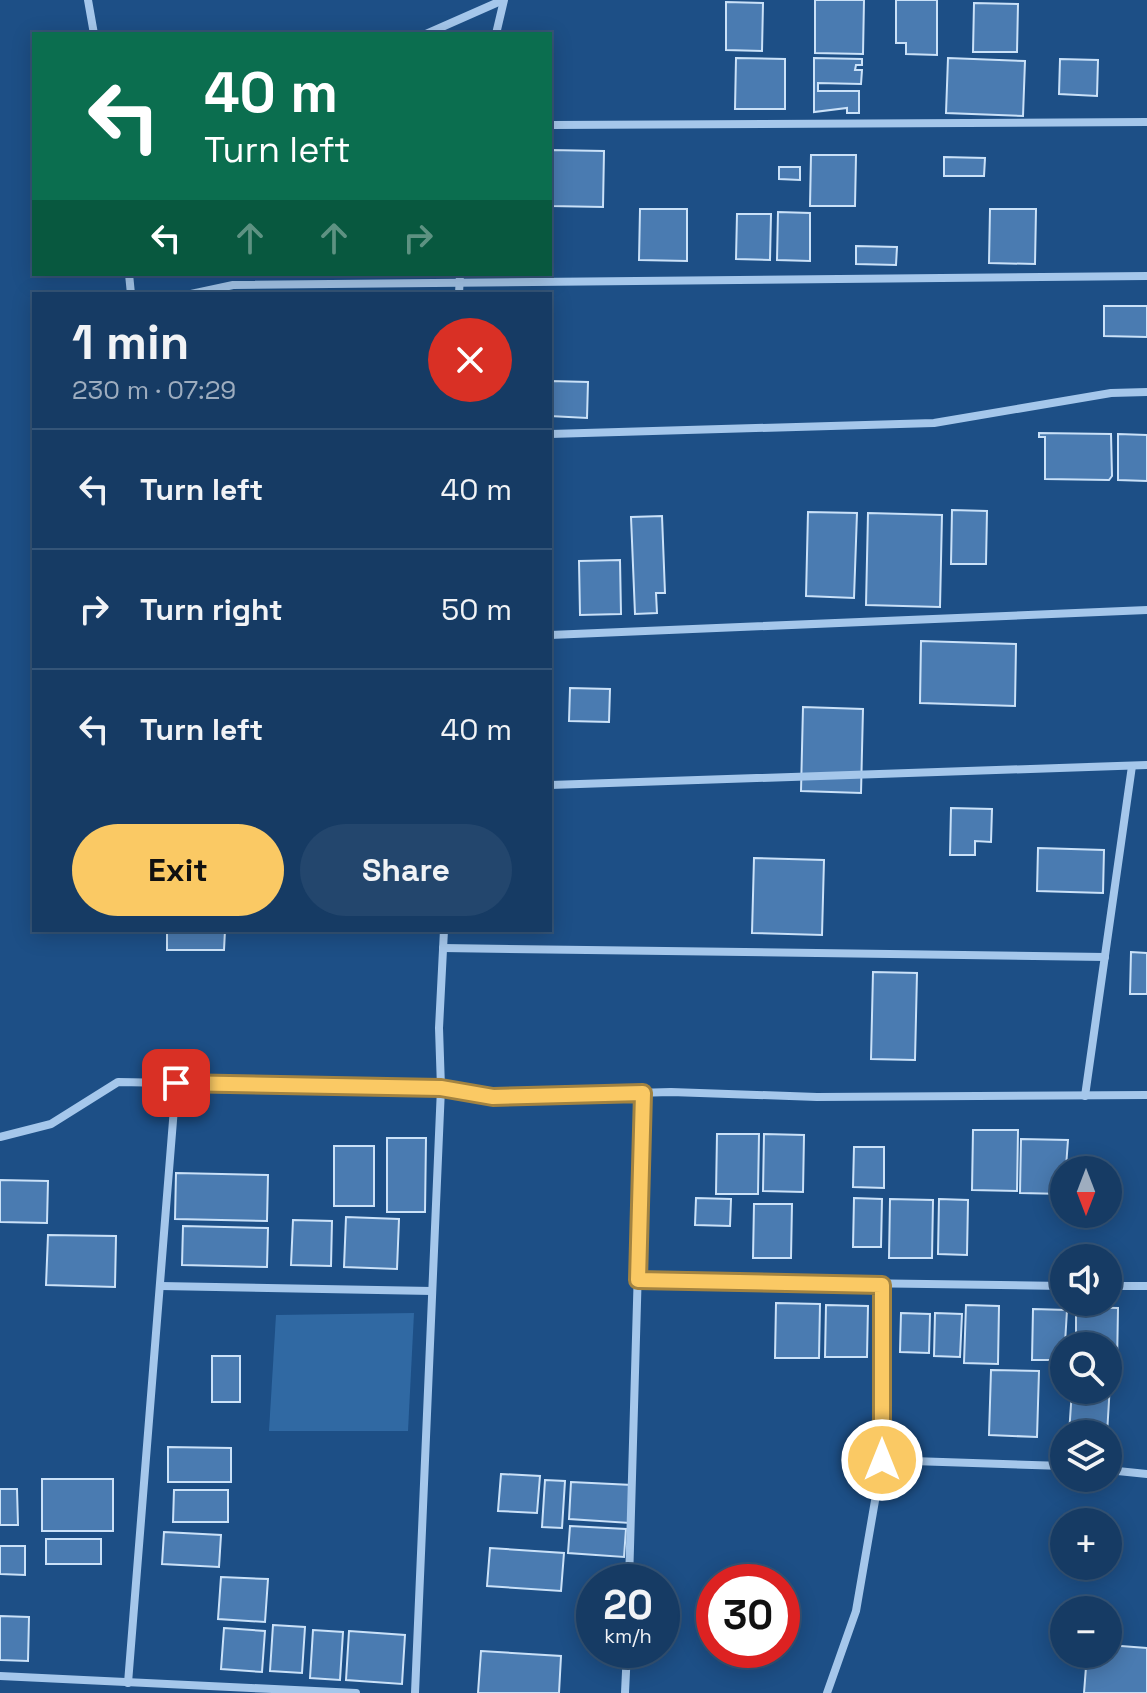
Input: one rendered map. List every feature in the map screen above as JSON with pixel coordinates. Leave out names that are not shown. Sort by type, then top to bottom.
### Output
[{"type":"street","points":[[88,0],[94,32]]},
{"type":"street","points":[[431,32],[504,0]]},
{"type":"street","points":[[496,32],[504,0]]},
{"type":"street","points":[[552,125],[1147,122]]},
{"type":"street","points":[[200,292],[233,285],[460,279],[1147,276]]},
{"type":"street","points":[[552,434],[934,423],[1111,393],[1147,392]]},
{"type":"street","points":[[552,635],[1147,610]]},
{"type":"street","points":[[552,785],[1147,765]]},
{"type":"street","points":[[1085,1096],[1132,766]]},
{"type":"street","points":[[415,1693],[441,1088],[444,932]]},
{"type":"street","points":[[443,948],[1105,957]]},
{"type":"street","points":[[0,1137],[51,1124],[118,1082],[441,1088],[493,1097],[643,1093],[817,1097],[1147,1095]]},
{"type":"street","points":[[128,1683],[176,1083]]},
{"type":"street","points":[[630,1564],[643,1093]]},
{"type":"street","points":[[638,1280],[1050,1286]]},
{"type":"street","points":[[827,1693],[856,1611],[882,1460],[882,1285]]},
{"type":"street","points":[[161,1286],[432,1291]]},
{"type":"street","points":[[1122,1286],[1147,1286]]},
{"type":"street","points":[[882,1460],[1050,1466]]},
{"type":"street","points":[[1122,1471],[1147,1474]]},
{"type":"street","points":[[625,1693],[626,1668]]},
{"type":"street","points":[[0,1676],[356,1693]]},
{"type":"shaded area","points":[[414,1313],[408,1431],[269,1431],[276,1315]]},
{"type":"building","points":[[815,0],[864,0],[863,54],[815,53]]},
{"type":"building","points":[[896,0],[937,0],[937,55],[906,54],[906,43],[896,43]]},
{"type":"building","points":[[726,2],[763,3],[762,51],[726,50]]},
{"type":"building","points":[[974,3],[1018,4],[1017,52],[973,52]]},
{"type":"building","points":[[736,58],[785,59],[785,109],[735,109]]},
{"type":"building","points":[[814,58],[862,59],[862,65],[856,65],[855,70],[862,70],[861,84],[818,83],[818,91],[859,91],[859,113],[847,113],[847,108],[814,112]]},
{"type":"building","points":[[948,58],[1025,61],[1023,116],[946,113]]},
{"type":"building","points":[[1060,59],[1098,60],[1097,96],[1059,94]]},
{"type":"building","points":[[552,150],[604,151],[603,207],[552,206]]},
{"type":"building","points":[[811,155],[856,155],[855,206],[810,206]]},
{"type":"building","points":[[944,157],[985,158],[984,176],[944,176]]},
{"type":"building","points":[[779,167],[800,167],[800,180],[779,179]]},
{"type":"building","points":[[640,209],[687,209],[687,261],[639,260]]},
{"type":"building","points":[[990,209],[1036,209],[1035,264],[989,263]]},
{"type":"building","points":[[778,212],[810,213],[810,261],[777,260]]},
{"type":"building","points":[[737,214],[771,214],[770,260],[736,259]]},
{"type":"building","points":[[856,246],[897,247],[896,265],[856,264]]},
{"type":"building","points":[[1104,306],[1147,306],[1147,337],[1104,336]]},
{"type":"building","points":[[552,381],[588,382],[587,418],[552,416]]},
{"type":"building","points":[[1039,433],[1111,434],[1112,476],[1109,480],[1045,479],[1045,437],[1039,437]]},
{"type":"building","points":[[1118,434],[1147,435],[1147,481],[1118,480]]},
{"type":"building","points":[[952,510],[987,511],[986,564],[951,564]]},
{"type":"building","points":[[808,512],[857,513],[854,598],[806,596]]},
{"type":"building","points":[[868,513],[942,515],[940,607],[866,605]]},
{"type":"building","points":[[662,516],[665,593],[656,593],[657,613],[635,614],[631,517]]},
{"type":"building","points":[[620,560],[621,614],[580,615],[579,561]]},
{"type":"building","points":[[921,641],[1016,644],[1015,706],[920,703]]},
{"type":"building","points":[[570,688],[610,689],[609,722],[569,721]]},
{"type":"building","points":[[803,707],[863,709],[861,793],[801,791]]},
{"type":"building","points":[[951,808],[992,809],[991,842],[975,841],[975,855],[950,855]]},
{"type":"building","points":[[1038,848],[1104,850],[1103,893],[1037,891]]},
{"type":"building","points":[[754,858],[824,860],[822,935],[752,933]]},
{"type":"building","points":[[167,932],[225,932],[224,950],[167,950]]},
{"type":"building","points":[[1131,952],[1147,953],[1147,994],[1130,994]]},
{"type":"building","points":[[873,972],[917,973],[915,1060],[871,1059]]},
{"type":"building","points":[[973,1130],[1018,1130],[1017,1191],[972,1190]]},
{"type":"building","points":[[717,1134],[759,1134],[758,1194],[716,1194]]},
{"type":"building","points":[[764,1134],[804,1135],[803,1192],[763,1191]]},
{"type":"building","points":[[387,1138],[426,1138],[425,1212],[387,1212]]},
{"type":"building","points":[[1021,1139],[1068,1140],[1067,1156],[1050,1156],[1050,1194],[1020,1193]]},
{"type":"building","points":[[334,1146],[374,1146],[374,1206],[334,1206]]},
{"type":"building","points":[[854,1147],[884,1147],[884,1188],[853,1187]]},
{"type":"building","points":[[176,1173],[268,1175],[267,1221],[175,1219]]},
{"type":"building","points":[[0,1180],[48,1181],[47,1223],[0,1222]]},
{"type":"building","points":[[696,1198],[731,1199],[730,1226],[695,1225]]},
{"type":"building","points":[[854,1198],[882,1199],[881,1247],[853,1247]]},
{"type":"building","points":[[890,1199],[933,1200],[932,1258],[889,1258]]},
{"type":"building","points":[[939,1199],[968,1200],[967,1255],[938,1254]]},
{"type":"building","points":[[754,1204],[792,1204],[791,1258],[753,1258]]},
{"type":"building","points":[[346,1217],[399,1219],[397,1269],[344,1267]]},
{"type":"building","points":[[293,1220],[332,1221],[331,1266],[291,1265]]},
{"type":"building","points":[[183,1226],[268,1228],[267,1267],[182,1265]]},
{"type":"building","points":[[48,1235],[116,1236],[115,1287],[46,1285]]},
{"type":"building","points":[[776,1303],[820,1304],[819,1358],[775,1358]]},
{"type":"building","points":[[826,1305],[868,1306],[867,1357],[825,1357]]},
{"type":"building","points":[[966,1305],[999,1306],[998,1364],[964,1363]]},
{"type":"building","points":[[1033,1309],[1050,1310],[1050,1316],[1067,1316],[1066,1332],[1050,1332],[1050,1360],[1032,1360]]},
{"type":"building","points":[[901,1313],[930,1314],[929,1353],[900,1352]]},
{"type":"building","points":[[935,1313],[962,1314],[960,1357],[934,1356]]},
{"type":"building","points":[[1076,1316],[1118,1316],[1118,1332],[1076,1332]]},
{"type":"building","points":[[212,1356],[240,1356],[240,1402],[212,1402]]},
{"type":"building","points":[[991,1370],[1039,1371],[1037,1437],[989,1435]]},
{"type":"building","points":[[1071,1404],[1109,1404],[1108,1420],[1070,1420]]},
{"type":"building","points":[[168,1447],[231,1448],[231,1482],[168,1482]]},
{"type":"building","points":[[501,1474],[540,1476],[537,1513],[498,1511]]},
{"type":"building","points":[[42,1479],[113,1479],[113,1531],[42,1531]]},
{"type":"building","points":[[545,1480],[565,1481],[562,1528],[542,1527]]},
{"type":"building","points":[[571,1482],[632,1485],[630,1523],[569,1519]]},
{"type":"building","points":[[0,1489],[17,1489],[18,1525],[0,1525]]},
{"type":"building","points":[[174,1490],[228,1490],[228,1522],[173,1522]]},
{"type":"building","points":[[570,1526],[626,1529],[624,1557],[568,1553]]},
{"type":"building","points":[[164,1532],[221,1535],[219,1567],[162,1564]]},
{"type":"building","points":[[46,1539],[101,1539],[101,1564],[46,1564]]},
{"type":"building","points":[[0,1546],[25,1546],[25,1575],[0,1574]]},
{"type":"building","points":[[490,1548],[564,1553],[561,1591],[487,1586]]},
{"type":"building","points":[[221,1577],[268,1579],[265,1622],[218,1619]]},
{"type":"building","points":[[0,1616],[29,1617],[28,1661],[0,1660]]},
{"type":"building","points":[[273,1625],[305,1627],[302,1673],[270,1671]]},
{"type":"building","points":[[224,1628],[265,1631],[262,1672],[221,1669]]},
{"type":"building","points":[[313,1630],[343,1632],[340,1680],[310,1678]]},
{"type":"building","points":[[349,1631],[405,1635],[402,1684],[346,1680]]},
{"type":"building","points":[[1122,1646],[1147,1648],[1147,1693],[1084,1693],[1086,1668],[1122,1668]]},
{"type":"building","points":[[481,1651],[561,1656],[559,1693],[478,1693]]},
{"type":"route","points":[[176,1083],[441,1088],[493,1097],[643,1093],[638,1280],[882,1285],[882,1460]]}]
